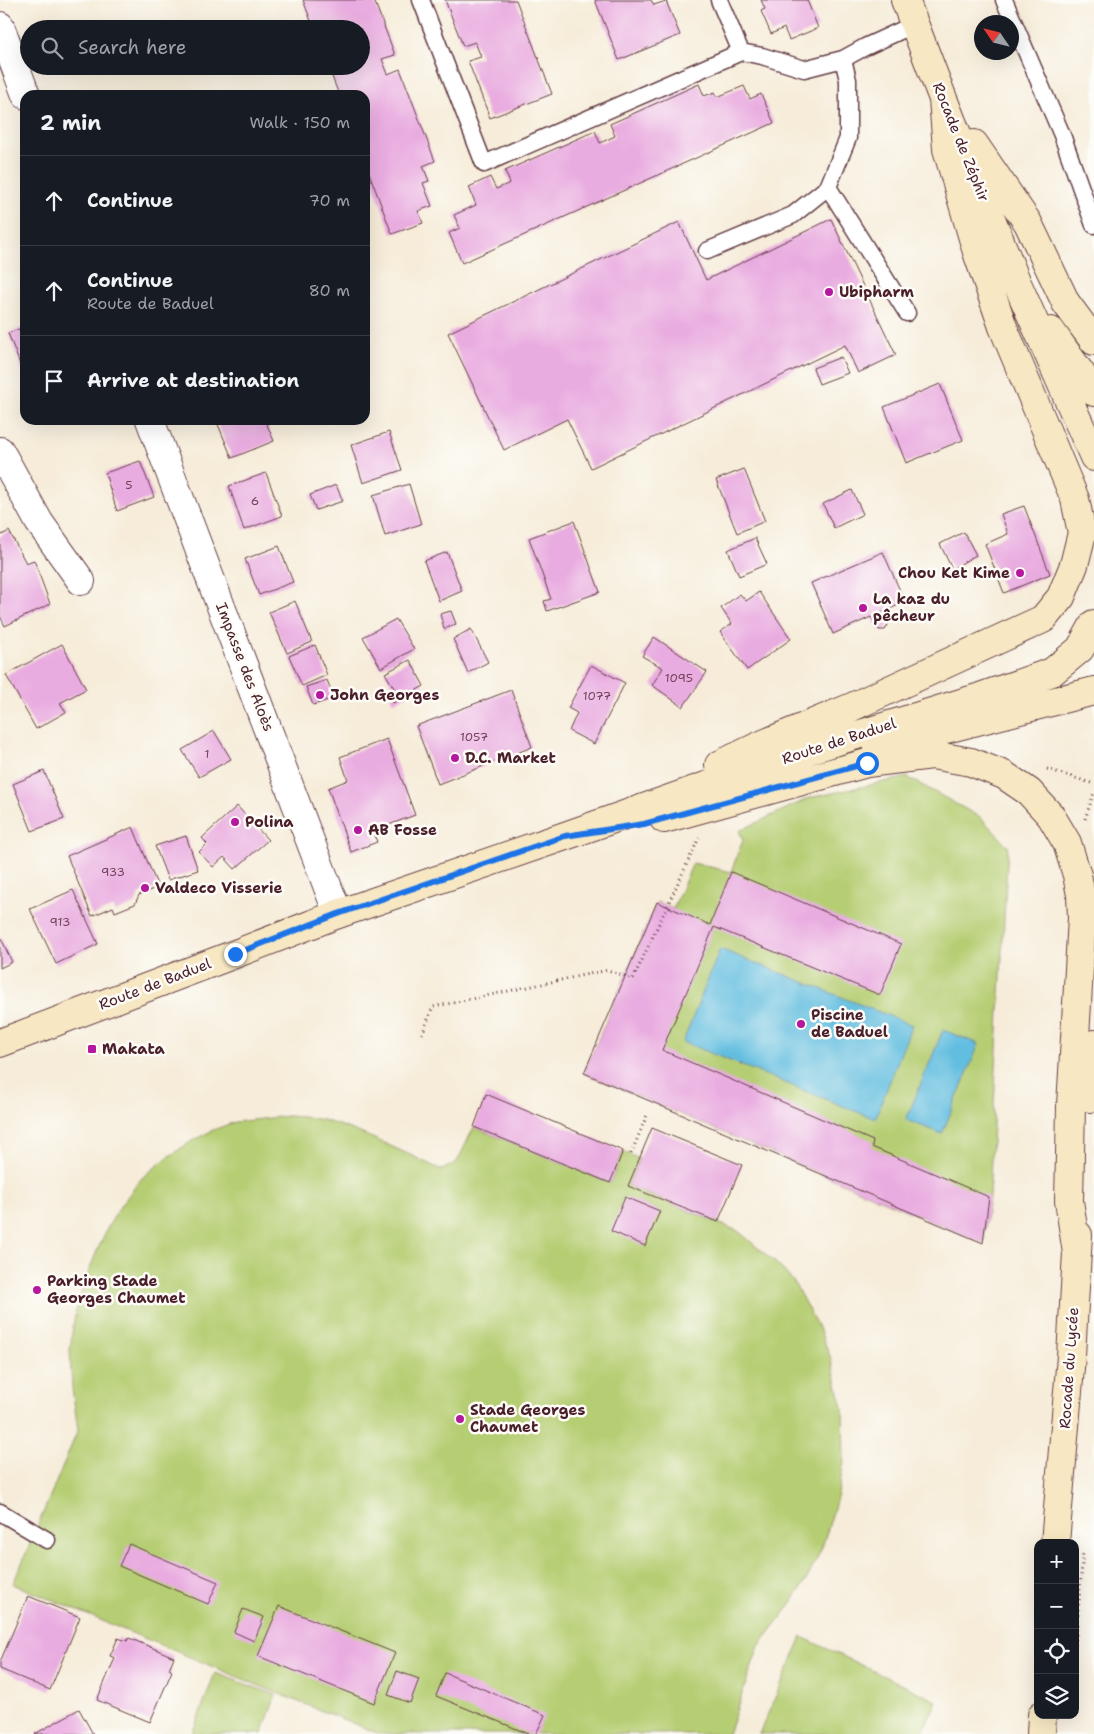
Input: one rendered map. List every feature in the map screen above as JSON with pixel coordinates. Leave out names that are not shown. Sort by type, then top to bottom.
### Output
[{"type":"main road","name":"Rocade de Zéphir","points":[[910,12],[1017,283],[1094,457]]},
{"type":"main road","points":[[943,99],[1028,223],[1066,303],[1094,341]]},
{"type":"main road","points":[[565,836],[761,745],[861,704],[1042,619],[1061,597],[1074,565],[1082,533],[1075,499],[1006,336],[977,252],[947,149],[943,99]]},
{"type":"main road","name":"Rocade de Zéphir","points":[[1017,283],[1094,392]]},
{"type":"main road","name":"Route de Baduel","points":[[0,1042],[338,914],[799,753],[980,697],[1052,672],[1080,649],[1094,624]]},
{"type":"main road","name":"Route de Baduel","points":[[565,836],[950,728],[1094,691]]},
{"type":"main road","points":[[565,836],[644,824],[867,763],[932,755],[971,762],[1004,775],[1028,792],[1051,816],[1067,843],[1081,895],[1082,928],[1071,1106],[1069,1201],[1077,1254]]},
{"type":"main road","name":"Rocade du Lycée","points":[[1056,1539],[1094,1044]]},
{"type":"main road","points":[[1041,1734],[1042,1719]]},
{"type":"street","points":[[0,26],[24,90]]},
{"type":"street","name":"Impasse des Aloès","points":[[152,425],[338,914]]},
{"type":"street","points":[[0,451],[10,491],[39,522],[81,581]]},
{"type":"lane","points":[[420,0],[484,164],[741,52],[762,56],[804,69],[842,60],[865,47],[910,12]]},
{"type":"lane","points":[[719,0],[741,52]]},
{"type":"lane","points":[[1004,0],[1062,135],[1094,225]]},
{"type":"lane","points":[[707,251],[792,215],[828,187],[848,138],[848,80],[842,60]]},
{"type":"lane","points":[[828,187],[906,313]]},
{"type":"lane","points":[[0,1512],[47,1540]]},
{"type":"path","points":[[1041,767],[1094,784]]},
{"type":"path","points":[[422,1034],[434,1008],[608,970],[633,979],[702,831]]},
{"type":"path","points":[[631,1154],[647,1115]]},
{"type":"green space","name":"Piscine de Baduel","points":[[907,777],[980,817],[1008,846],[989,1197],[983,1243],[584,1073],[657,902],[673,909],[693,863],[731,872],[743,840],[739,831],[809,798]]},
{"type":"green space","name":"Stade Georges Chaumet","points":[[288,1116],[319,1119],[353,1130],[442,1170],[457,1162],[474,1127],[610,1183],[623,1151],[639,1159],[628,1186],[738,1231],[776,1263],[793,1281],[821,1333],[830,1356],[843,1408],[844,1461],[838,1494],[821,1550],[807,1579],[787,1610],[759,1646],[728,1734],[380,1734],[13,1584],[78,1430],[72,1388],[70,1350],[73,1326],[78,1301],[108,1227],[121,1205],[142,1178],[192,1141],[213,1130],[235,1122]]},
{"type":"green space","points":[[802,1637],[937,1701],[922,1734],[759,1734]]},
{"type":"green space","points":[[215,1673],[276,1695],[262,1734],[192,1734]]},
{"type":"water","points":[[720,949],[912,1025],[875,1119],[683,1042]]},
{"type":"water","points":[[943,1030],[979,1044],[942,1134],[906,1120]]},
{"type":"building","points":[[303,0],[374,0],[395,55],[382,59],[388,74],[400,69],[435,161],[423,166],[429,181],[423,183],[432,206],[418,211],[423,223],[392,234],[370,175],[370,90],[337,90],[331,75],[370,75],[370,20],[311,20]]},
{"type":"building","points":[[445,0],[516,0],[552,94],[490,118],[468,61],[481,57],[475,42],[463,46]]},
{"type":"building","points":[[595,0],[651,0],[654,5],[666,1],[680,35],[619,60]]},
{"type":"building","points":[[761,0],[807,0],[818,28],[789,40],[784,28],[771,34],[761,11],[765,9]]},
{"type":"building","points":[[699,84],[704,96],[715,92],[717,97],[744,86],[750,99],[761,94],[774,123],[462,263],[449,233],[460,228],[454,215],[476,205],[469,187],[490,177],[496,189],[510,183],[505,171],[595,131],[600,143],[615,136],[610,124]]},
{"type":"building","points":[[831,219],[896,355],[858,373],[845,345],[591,468],[567,419],[504,450],[448,333],[679,222],[706,280]]},
{"type":"building","points":[[20,329],[20,364],[8,333]]},
{"type":"building","points":[[841,357],[848,373],[819,384],[813,368]]},
{"type":"building","points":[[940,384],[963,440],[906,463],[884,407]]},
{"type":"building","points":[[218,425],[267,425],[274,441],[232,458]]},
{"type":"building","points":[[389,432],[402,470],[363,483],[351,445]]},
{"type":"building","points":[[140,461],[154,497],[117,511],[105,473]]},
{"type":"building","points":[[744,469],[765,521],[737,533],[716,480]]},
{"type":"building","points":[[266,473],[282,516],[244,530],[229,486]]},
{"type":"building","points":[[409,484],[421,524],[385,536],[373,495]]},
{"type":"building","points":[[336,485],[343,501],[316,510],[310,495]]},
{"type":"building","points":[[852,490],[863,514],[834,528],[823,504]]},
{"type":"building","points":[[1024,506],[1050,574],[1004,593],[985,544],[1008,534],[1001,514]]},
{"type":"building","points":[[574,521],[600,592],[547,611],[544,601],[551,599],[529,538]]},
{"type":"building","points":[[9,531],[26,563],[34,560],[50,604],[5,626],[0,616],[0,536]]},
{"type":"building","points":[[964,532],[976,555],[952,569],[940,544]]},
{"type":"building","points":[[755,538],[767,564],[739,576],[728,550]]},
{"type":"building","points":[[279,546],[293,582],[259,595],[245,559]]},
{"type":"building","points":[[447,552],[462,591],[439,601],[424,561]]},
{"type":"building","points":[[883,552],[905,602],[881,613],[889,623],[885,630],[879,630],[871,617],[833,634],[811,583]]},
{"type":"building","points":[[759,592],[791,639],[747,670],[720,632],[732,624],[721,608],[740,594],[746,601]]},
{"type":"building","points":[[295,601],[312,642],[287,653],[269,612]]},
{"type":"building","points":[[451,611],[456,624],[444,629],[440,614]]},
{"type":"building","points":[[396,619],[414,649],[381,668],[363,637]]},
{"type":"building","points":[[471,629],[488,662],[468,673],[453,639]]},
{"type":"building","points":[[654,637],[707,672],[683,707],[652,685],[663,668],[642,656]]},
{"type":"building","points":[[62,644],[86,689],[60,703],[66,712],[36,729],[6,675]]},
{"type":"building","points":[[315,645],[327,675],[302,686],[289,656]]},
{"type":"building","points":[[410,660],[424,686],[393,703],[390,697],[397,693],[385,673]]},
{"type":"building","points":[[591,665],[625,683],[594,744],[569,731],[577,713],[568,708]]},
{"type":"building","points":[[327,680],[334,698],[313,705],[306,687]]},
{"type":"building","points":[[511,690],[532,747],[438,784],[416,726]]},
{"type":"building","points":[[214,731],[231,759],[199,777],[182,750]]},
{"type":"building","points":[[387,739],[415,815],[373,831],[377,842],[351,852],[328,788],[348,780],[340,757]]},
{"type":"building","points":[[44,771],[64,819],[32,831],[13,784]]},
{"type":"building","name":"Polina","points":[[237,806],[268,840],[235,869],[224,857],[213,867],[199,852],[207,844],[202,838]]},
{"type":"building","points":[[133,827],[158,887],[139,895],[135,904],[115,912],[113,907],[92,916],[67,856]]},
{"type":"building","points":[[186,836],[198,870],[168,880],[155,846]]},
{"type":"building","points":[[731,872],[901,944],[880,995],[714,927],[662,1050],[873,1141],[872,1147],[989,1197],[983,1243],[584,1073],[657,902],[710,925]]},
{"type":"building","points":[[73,890],[98,944],[56,964],[30,909]]},
{"type":"building","points":[[0,936],[12,962],[0,968]]},
{"type":"building","points":[[486,1094],[623,1151],[610,1183],[474,1127]]},
{"type":"building","points":[[652,1128],[742,1165],[718,1222],[628,1186]]},
{"type":"building","points":[[625,1197],[660,1211],[645,1246],[611,1231]]},
{"type":"building","points":[[129,1544],[218,1582],[208,1604],[119,1566]]},
{"type":"building","points":[[28,1596],[80,1617],[50,1690],[0,1669],[0,1662]]},
{"type":"building","points":[[279,1606],[395,1653],[374,1703],[258,1656]]},
{"type":"building","points":[[243,1609],[264,1617],[254,1641],[234,1632]]},
{"type":"building","points":[[118,1638],[127,1641],[129,1638],[174,1657],[169,1669],[172,1671],[150,1722],[97,1700],[115,1658],[110,1656]]},
{"type":"building","points":[[397,1671],[419,1679],[410,1703],[388,1695]]},
{"type":"building","points":[[445,1673],[545,1715],[536,1734],[529,1734],[436,1696]]},
{"type":"building","points":[[79,1709],[93,1734],[35,1734]]},
{"type":"place","name":"Ubipharm","points":[[829,292]]},
{"type":"place","name":"Chou Ket Kime","points":[[1020,573]]},
{"type":"place","name":"La kaz du pêcheur","points":[[863,608]]},
{"type":"place","name":"John Georges","points":[[320,695]]},
{"type":"place","name":"D.C. Market","points":[[455,758]]},
{"type":"place","name":"Polina","points":[[235,822]]},
{"type":"place","name":"AB Fosse","points":[[358,830]]},
{"type":"place","name":"Valdeco Visserie","points":[[145,888]]},
{"type":"place","name":"Piscine de Baduel","points":[[801,1024]]},
{"type":"place","name":"Makata","points":[[92,1049]]},
{"type":"place","name":"Parking Stade Georges Chaumet","points":[[37,1290]]},
{"type":"place","name":"Stade Georges Chaumet","points":[[460,1419]]},
{"type":"route","points":[[235,954],[338,914],[565,836],[644,824],[867,763]]}]
